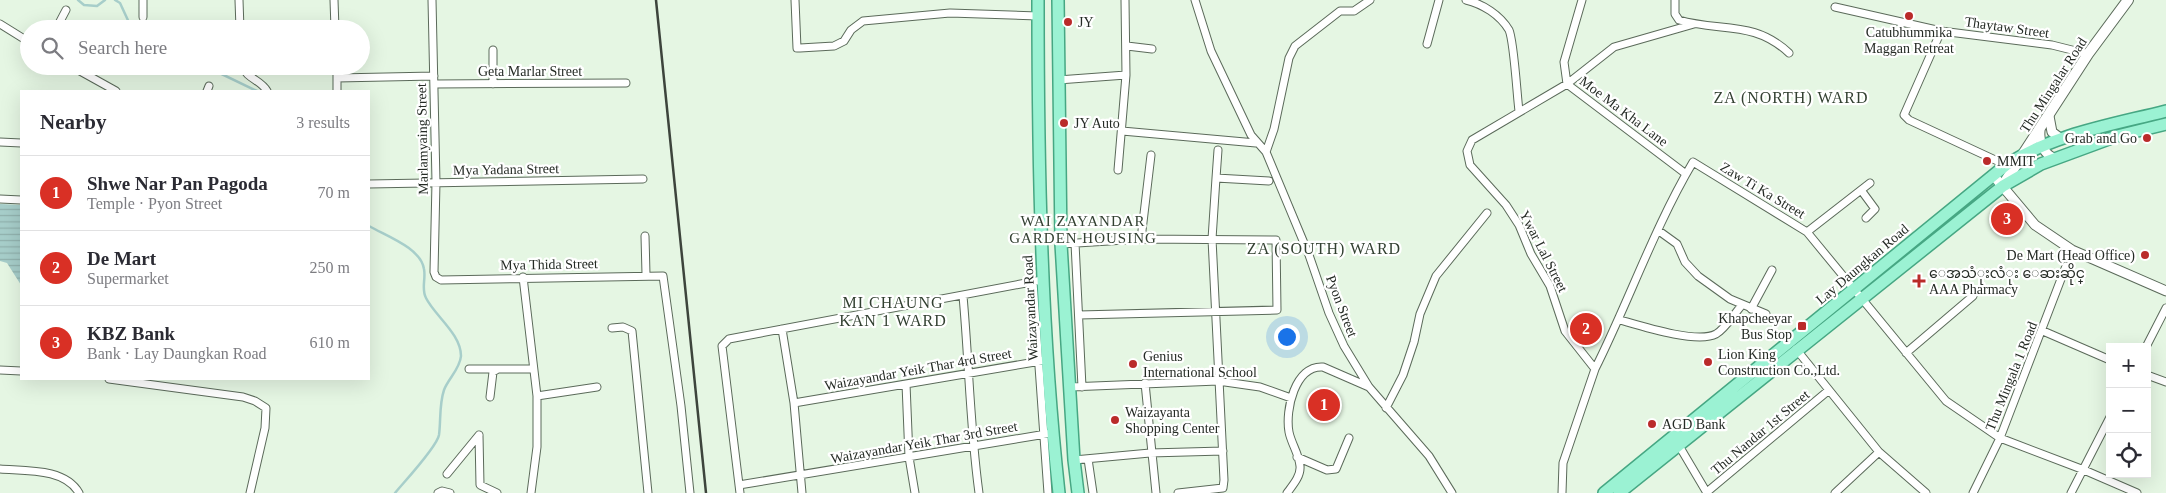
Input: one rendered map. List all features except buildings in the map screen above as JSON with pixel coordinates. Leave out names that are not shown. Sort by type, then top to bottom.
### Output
[{"type":"main road","name":"Waizayandar Road","points":[[1038,0],[1038,281],[1047,433],[1059,493]]},
{"type":"main road","points":[[1058,0],[1061,244],[1069,387],[1078,493]]},
{"type":"main road","name":"Thu Mingalar Road","points":[[2002,186],[2040,131],[2088,54],[2128,0]]},
{"type":"main road","name":"Lay Daungkan Road","points":[[1604,493],[1676,441],[1859,293],[2006,165],[2026,152],[2060,138],[2166,111]]},
{"type":"main road","name":"Lay Daungkan Road","points":[[1900,259],[2002,186],[2041,164],[2117,136],[2166,124]]},
{"type":"main road","points":[[1038,155],[1059,155]]},
{"type":"main road","name":"Lay Daungkan Road","points":[[1618,493],[1676,441]]},
{"type":"street","points":[[143,0],[143,17]]},
{"type":"street","points":[[239,0],[240,20]]},
{"type":"street","points":[[334,0],[335,20]]},
{"type":"street","name":"Marlamyaing Street","points":[[432,0],[436,182],[434,272],[436,277]]},
{"type":"street","points":[[795,0],[797,48],[834,46],[844,41],[851,30],[863,21],[950,13],[1038,16]]},
{"type":"street","points":[[1118,170],[1126,75],[1125,0]]},
{"type":"street","name":"Pyon Street","points":[[1195,0],[1210,51],[1256,143],[1266,152],[1309,255],[1336,331],[1369,387],[1428,456],[1452,493]]},
{"type":"street","points":[[1266,152],[1274,129],[1289,58],[1295,46],[1340,11],[1354,11],[1370,0]]},
{"type":"street","points":[[1427,44],[1439,0]]},
{"type":"street","points":[[1466,0],[1476,2],[1500,18],[1510,32],[1519,111],[1567,84],[1614,47],[1694,24]]},
{"type":"street","name":"Moe Ma Kha Lane","points":[[1582,0],[1564,62],[1567,84],[1686,174]]},
{"type":"street","points":[[1675,0],[1676,18],[1694,24],[1749,31],[1769,36],[1790,53]]},
{"type":"street","name":"Thaytaw Street","points":[[1834,7],[1941,31],[2052,45],[2088,54]]},
{"type":"street","points":[[61,20],[66,10]]},
{"type":"street","points":[[0,24],[20,36]]},
{"type":"street","points":[[1941,31],[1904,115],[1908,120],[2006,165]]},
{"type":"street","points":[[1127,46],[1152,49]]},
{"type":"street","points":[[493,84],[494,50]]},
{"type":"street","points":[[87,75],[114,90]]},
{"type":"street","points":[[246,75],[264,86],[266,90]]},
{"type":"street","points":[[337,75],[337,90]]},
{"type":"street","points":[[1058,80],[1126,75]]},
{"type":"street","points":[[337,78],[434,76]]},
{"type":"street","name":"Geta Marlar Street","points":[[435,84],[626,83]]},
{"type":"street","name":"Ywar Lal Street","points":[[1519,111],[1472,140],[1467,151],[1470,165],[1506,205],[1519,225],[1531,254],[1550,286],[1565,331],[1596,369]]},
{"type":"street","points":[[2048,116],[2052,132],[2060,138]]},
{"type":"street","points":[[1122,131],[1256,143]]},
{"type":"street","points":[[2040,131],[2041,146],[2046,154],[2054,159]]},
{"type":"street","points":[[0,142],[20,143]]},
{"type":"street","points":[[1178,493],[1222,488],[1224,480],[1212,239],[1218,150]]},
{"type":"street","points":[[1141,239],[1151,155]]},
{"type":"street","name":"Zaw Ti Ka Street","points":[[1686,174],[1693,162],[1807,232],[1946,401],[2000,438],[2084,470],[2137,493]]},
{"type":"street","points":[[1562,493],[1563,463],[1596,369],[1620,320],[1630,289],[1686,174]]},
{"type":"street","points":[[1993,175],[2035,225],[2072,250],[2166,291]]},
{"type":"street","points":[[1216,178],[1269,182]]},
{"type":"street","name":"Mya Yadana Street","points":[[370,184],[643,179]]},
{"type":"street","points":[[1807,232],[1870,183]]},
{"type":"street","points":[[1861,190],[1875,208],[1866,218]]},
{"type":"street","points":[[0,198],[20,200]]},
{"type":"street","points":[[1386,408],[1403,375],[1414,342],[1420,314],[1436,276],[1488,213]]},
{"type":"street","points":[[1659,231],[1677,244],[1685,262],[1698,276],[1742,305],[1766,314]]},
{"type":"street","points":[[645,236],[646,274]]},
{"type":"street","points":[[1061,244],[1141,239],[1276,240],[1277,310],[1079,315]]},
{"type":"street","points":[[1075,243],[1082,387]]},
{"type":"street","name":"Thu Mingala 1 Road","points":[[1973,493],[2000,438],[2043,331],[2066,266]]},
{"type":"street","points":[[1751,308],[1772,270]]},
{"type":"street","name":"Mya Thida Street","points":[[436,277],[441,280],[646,274],[663,276],[681,406],[690,493]]},
{"type":"street","points":[[523,277],[532,369],[537,396],[537,447],[532,493]]},
{"type":"street","points":[[740,489],[722,346],[729,339],[1038,281]]},
{"type":"street","points":[[963,296],[970,373],[973,446],[979,493]]},
{"type":"street","points":[[1906,353],[1973,296]]},
{"type":"street","points":[[1620,320],[1675,334],[1706,336],[1719,331],[1742,305]]},
{"type":"street","points":[[2148,343],[2166,308]]},
{"type":"street","points":[[612,328],[623,327],[632,331],[648,493]]},
{"type":"street","points":[[782,329],[794,403],[802,493]]},
{"type":"street","points":[[2043,331],[2106,358]]},
{"type":"street","points":[[1794,346],[1879,452],[1926,493]]},
{"type":"street","name":"Waizayandar Yeik Thar 4rd Street","points":[[794,403],[1043,361]]},
{"type":"street","points":[[1286,493],[1298,479],[1300,466],[1289,433],[1287,417],[1291,398],[1297,384],[1310,369],[1316,367],[1369,387]]},
{"type":"street","points":[[469,369],[532,369]]},
{"type":"street","points":[[0,370],[20,371]]},
{"type":"street","points":[[490,397],[493,372],[498,370]]},
{"type":"street","points":[[2151,376],[2166,382]]},
{"type":"street","points":[[116,380],[244,398],[255,401],[266,408],[265,428],[250,493]]},
{"type":"street","points":[[1069,387],[1218,381],[1253,386],[1291,398]]},
{"type":"street","points":[[1144,383],[1150,453],[1156,493]]},
{"type":"street","points":[[906,384],[909,457],[915,493]]},
{"type":"street","points":[[537,396],[597,387]]},
{"type":"street","name":"Thu Nandar 1st Street","points":[[1707,493],[1829,390]]},
{"type":"street","points":[[2071,493],[2106,425]]},
{"type":"street","points":[[1047,433],[1048,493]]},
{"type":"street","name":"Waizayandar Yeik Thar 3rd Street","points":[[740,489],[800,476],[1047,433]]},
{"type":"street","points":[[447,474],[479,435],[480,485],[497,493]]},
{"type":"street","points":[[1297,457],[1327,470],[1336,469],[1349,438]]},
{"type":"street","points":[[1676,441],[1707,493]]},
{"type":"street","points":[[1074,460],[1150,453],[1223,451]]},
{"type":"street","points":[[1834,493],[1879,452]]},
{"type":"street","points":[[1088,459],[1093,493]]},
{"type":"street","points":[[0,469],[34,472],[66,478],[74,484],[79,493]]},
{"type":"street","points":[[438,493],[442,491],[450,493]]},
{"type":"water","points":[[0,204],[20,205],[20,283],[7,263],[0,261]]},
{"type":"waterway","points":[[78,0],[84,5],[97,6],[105,0]]},
{"type":"waterway","points":[[115,0],[120,3],[128,20]]},
{"type":"waterway","points":[[224,75],[255,90]]},
{"type":"waterway","points":[[370,227],[402,243],[417,255],[424,269],[425,295],[430,305],[457,340],[461,356],[442,396],[437,440],[427,456],[395,493]]},
{"type":"railway","points":[[656,0],[706,493]]},
{"type":"place","name":"Catubhummika Maggan Retreat","points":[[1909,16]]},
{"type":"place","name":"JY","points":[[1068,22]]},
{"type":"place","name":"JY Auto","points":[[1064,123]]},
{"type":"place","name":"Grab and Go","points":[[2147,138]]},
{"type":"place","name":"MMIT","points":[[1987,161]]},
{"type":"place","name":"KBZ Bank","points":[[2007,219]]},
{"type":"place","name":"De Mart (Head Office)","points":[[2145,255]]},
{"type":"place","name":"ေအသံုးလံုး ေဆးဆိုင္ AAA Pharmacy","points":[[1919,281]]},
{"type":"place","name":"Khapcheeyar Bus Stop","points":[[1802,326]]},
{"type":"place","name":"De Mart","points":[[1586,329]]},
{"type":"place","name":"Lion King Construction Co.,Ltd.","points":[[1708,362]]},
{"type":"place","name":"Genius International School","points":[[1133,364]]},
{"type":"place","name":"Shwe Nar Pan Pagoda","points":[[1324,405]]},
{"type":"place","name":"Waizayanta Shopping Center","points":[[1115,420]]},
{"type":"place","name":"AGD Bank","points":[[1652,424]]},
{"type":"district","name":"ZA (NORTH) WARD","points":[[1791,97]]},
{"type":"district","name":"WAI ZAYANDAR GARDEN HOUSING","points":[[1083,230]]},
{"type":"district","name":"ZA (SOUTH) WARD","points":[[1324,248]]},
{"type":"district","name":"MI CHAUNG KAN 1 WARD","points":[[893,311]]}]
